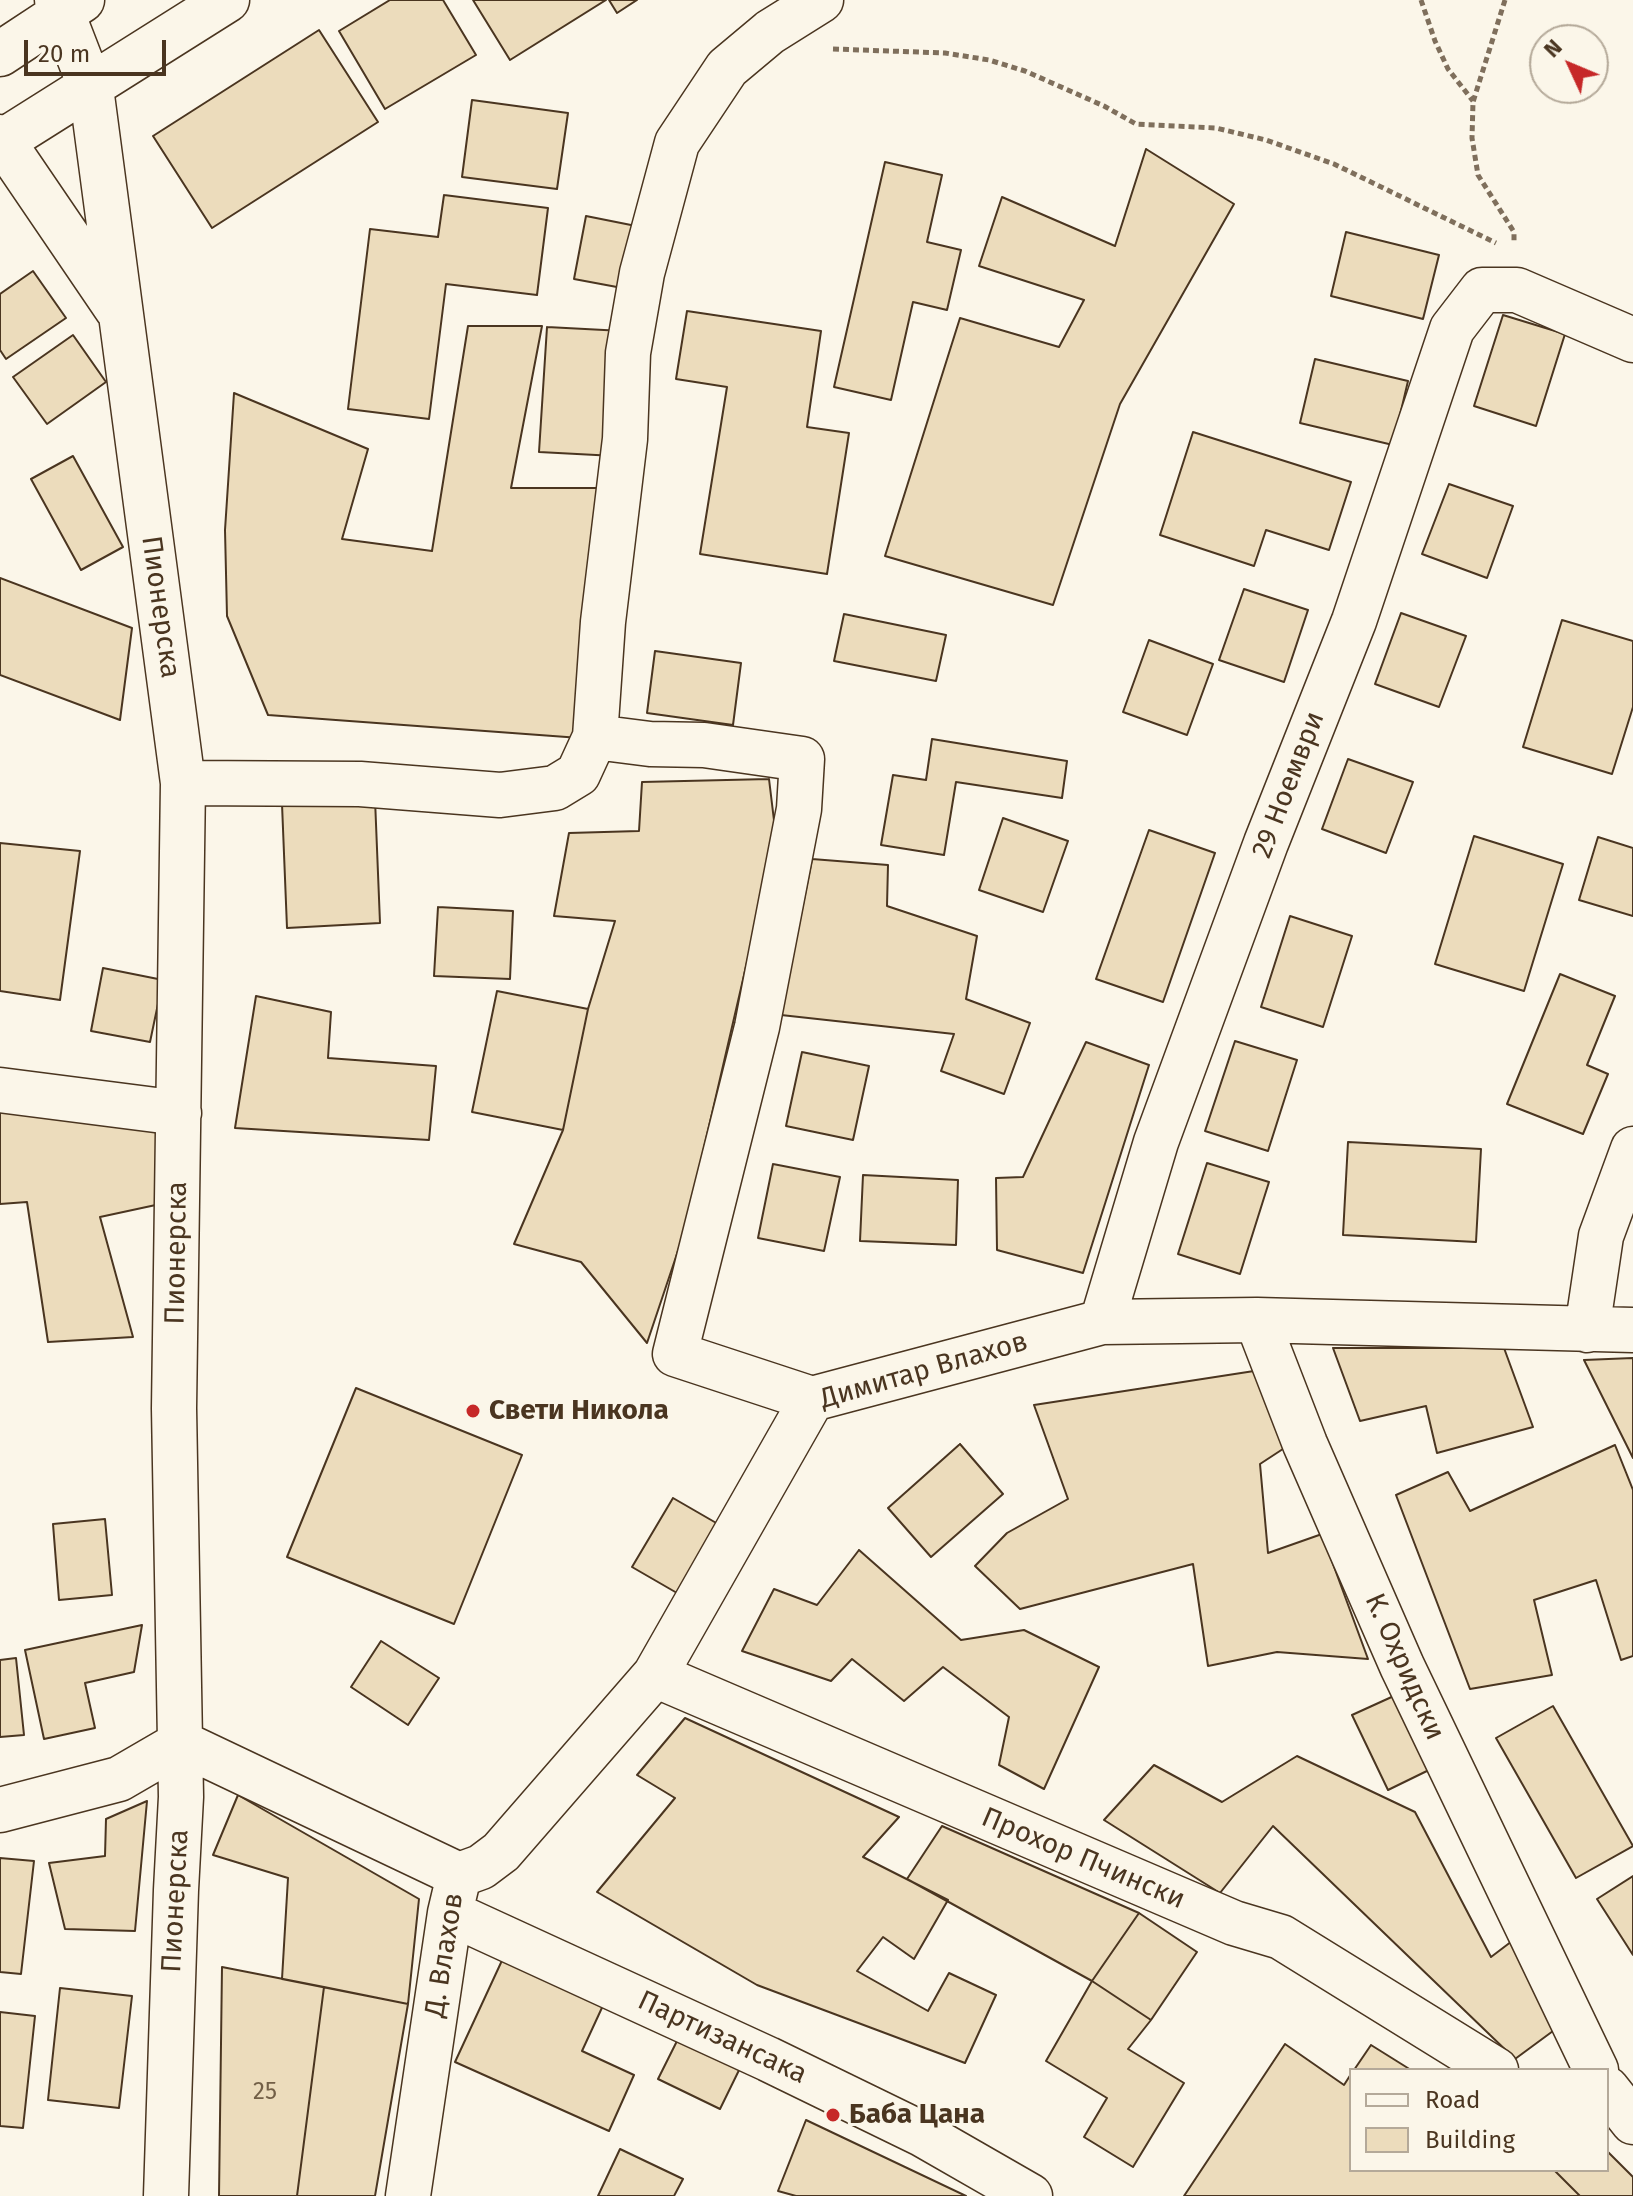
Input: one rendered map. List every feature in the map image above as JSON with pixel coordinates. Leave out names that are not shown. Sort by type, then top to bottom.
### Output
[{"type":"street","points":[[1,141],[91,88],[227,0]]},
{"type":"street","points":[[183,783],[360,784],[500,795],[555,788],[578,774],[595,737],[603,622],[625,439],[628,353],[642,273],[677,143],[727,68],[770,32],[821,0]]},
{"type":"street","points":[[0,54],[67,5]]},
{"type":"street","name":"Пионерска","points":[[67,5],[91,88],[183,783],[174,1408],[181,1797],[166,2196]]},
{"type":"street","name":"Пионерска","points":[[1,141],[121,314]]},
{"type":"street","points":[[1505,281],[1633,340]]},
{"type":"street","name":"29 Ноември","points":[[1102,1322],[1156,1142],[1266,843],[1354,621],[1452,329],[1505,281]]},
{"type":"street","points":[[595,737],[650,744],[704,745],[802,759],[799,809],[757,1027],[675,1354],[812,1399]]},
{"type":"street","points":[[0,1090],[179,1113]]},
{"type":"street","points":[[1587,1330],[1601,1236],[1633,1149]]},
{"type":"street","name":"Димитар Влахов","points":[[454,1894],[501,1852],[655,1675],[812,1399],[1102,1322],[1257,1320],[1633,1330]]},
{"type":"street","name":"К. Охридски","points":[[1257,1320],[1305,1444],[1396,1652],[1595,2068]]},
{"type":"street","name":"Прохор Пчински","points":[[655,1675],[1234,1923],[1281,1937],[1493,2068]]},
{"type":"street","points":[[0,1810],[119,1779],[181,1743]]},
{"type":"street","name":"Д. Влахов","points":[[181,1743],[454,1894],[408,2196]]},
{"type":"street","name":"Партизансака","points":[[454,1894],[768,2059],[922,2134],[1030,2196]]},
{"type":"street","points":[[1609,2092],[1633,2122]]},
{"type":"path","points":[[1421,0],[1448,69],[1473,102]]},
{"type":"path","points":[[1505,0],[1473,102],[1472,138],[1478,175],[1514,232],[1505,281]]},
{"type":"path","points":[[770,32],[840,51],[945,53],[989,60],[1025,71],[1104,106],[1136,124],[1216,128],[1266,140],[1334,164],[1494,241],[1505,281]]},
{"type":"building","points":[[390,0],[443,0],[476,55],[385,109],[339,31]]},
{"type":"building","points":[[473,0],[606,0],[510,60]]},
{"type":"building","points":[[609,0],[637,0],[617,13]]},
{"type":"building","points":[[319,30],[378,122],[212,228],[153,136]]},
{"type":"building","points":[[472,100],[568,113],[557,189],[462,177]]},
{"type":"building","points":[[1146,149],[1234,204],[1120,404],[1053,605],[885,556],[960,318],[1059,347],[1084,300],[979,266],[1002,197],[1115,246]]},
{"type":"building","points":[[885,162],[942,175],[927,242],[961,250],[947,310],[913,302],[891,400],[834,387]]},
{"type":"building","points":[[444,195],[548,208],[537,295],[446,284],[429,419],[348,409],[370,229],[438,237]]},
{"type":"building","points":[[586,216],[646,228],[633,290],[574,279]]},
{"type":"building","points":[[1346,232],[1439,255],[1423,319],[1331,296]]},
{"type":"building","points":[[33,271],[66,318],[6,359],[0,350],[0,294]]},
{"type":"building","points":[[687,311],[821,331],[807,427],[849,433],[827,574],[700,554],[727,387],[676,379]]},
{"type":"building","points":[[1503,315],[1565,334],[1536,426],[1474,406]]},
{"type":"building","points":[[468,326],[542,326],[511,488],[607,488],[580,738],[268,715],[227,616],[225,530],[234,393],[368,449],[342,539],[432,551]]},
{"type":"building","points":[[547,327],[623,331],[615,456],[539,452]]},
{"type":"building","points":[[73,335],[106,382],[47,424],[13,377]]},
{"type":"building","points":[[1315,359],[1408,381],[1393,445],[1300,423]]},
{"type":"building","points":[[1193,432],[1351,482],[1329,550],[1266,530],[1254,566],[1160,535]]},
{"type":"building","points":[[73,456],[123,547],[81,570],[31,479]]},
{"type":"building","points":[[1449,484],[1513,506],[1487,578],[1422,554]]},
{"type":"building","points":[[0,578],[132,628],[120,720],[0,675]]},
{"type":"building","points":[[1244,589],[1308,610],[1284,682],[1219,660]]},
{"type":"building","points":[[1401,613],[1466,636],[1439,707],[1375,684]]},
{"type":"building","points":[[844,614],[946,635],[936,681],[834,661]]},
{"type":"building","points":[[1562,620],[1633,641],[1633,707],[1612,774],[1523,747]]},
{"type":"building","points":[[1149,640],[1213,664],[1187,735],[1123,712]]},
{"type":"building","points":[[655,651],[741,663],[733,725],[647,713]]},
{"type":"building","points":[[932,739],[1067,761],[1062,798],[956,782],[944,855],[881,845],[893,775],[926,780]]},
{"type":"building","points":[[1348,759],[1413,782],[1386,853],[1322,829]]},
{"type":"building","points":[[769,779],[776,837],[685,1230],[647,1343],[581,1262],[514,1244],[563,1130],[588,1009],[615,921],[554,916],[569,833],[639,831],[642,782]]},
{"type":"building","points":[[375,799],[380,923],[287,928],[282,804]]},
{"type":"building","points":[[1003,818],[1068,841],[1043,912],[979,890]]},
{"type":"building","points":[[1149,830],[1215,853],[1163,1002],[1096,979]]},
{"type":"building","points":[[1474,836],[1563,864],[1524,991],[1435,964]]},
{"type":"building","points":[[1598,837],[1633,848],[1633,916],[1579,900]]},
{"type":"building","points":[[0,843],[80,851],[60,1000],[0,991]]},
{"type":"building","points":[[812,859],[888,865],[887,906],[977,936],[966,999],[1030,1023],[1004,1094],[941,1071],[954,1034],[781,1015]]},
{"type":"building","points":[[438,907],[513,911],[510,979],[434,976]]},
{"type":"building","points":[[1290,916],[1352,936],[1323,1027],[1261,1007]]},
{"type":"building","points":[[103,968],[163,980],[150,1042],[91,1031]]},
{"type":"building","points":[[1560,974],[1615,996],[1587,1065],[1608,1074],[1583,1134],[1507,1104]]},
{"type":"building","points":[[497,991],[588,1009],[563,1130],[472,1112]]},
{"type":"building","points":[[256,996],[331,1012],[328,1058],[436,1066],[429,1140],[235,1128]]},
{"type":"building","points":[[1235,1041],[1297,1060],[1268,1151],[1205,1131]]},
{"type":"building","points":[[1086,1042],[1149,1065],[1083,1273],[997,1250],[996,1178],[1023,1177]]},
{"type":"building","points":[[802,1052],[869,1066],[853,1140],[786,1126]]},
{"type":"building","points":[[0,1106],[156,1116],[165,1203],[100,1217],[133,1337],[48,1342],[27,1202],[0,1204]]},
{"type":"building","points":[[1348,1142],[1481,1149],[1476,1242],[1343,1235]]},
{"type":"building","points":[[1207,1163],[1269,1182],[1240,1274],[1178,1254]]},
{"type":"building","points":[[773,1164],[840,1177],[824,1251],[758,1238]]},
{"type":"building","points":[[863,1175],[958,1180],[956,1245],[860,1241]]},
{"type":"building","points":[[1333,1348],[1504,1348],[1533,1427],[1437,1453],[1426,1406],[1360,1421]]},
{"type":"building","points":[[1633,1358],[1633,1458],[1584,1360]]},
{"type":"building","points":[[1267,1369],[1289,1445],[1260,1464],[1268,1553],[1322,1534],[1368,1659],[1277,1652],[1208,1666],[1193,1564],[1020,1609],[975,1566],[1007,1533],[1068,1499],[1034,1405]]},
{"type":"building","points":[[356,1388],[522,1455],[454,1624],[287,1557]]},
{"type":"building","points":[[960,1444],[1003,1494],[931,1557],[888,1508]]},
{"type":"building","points":[[1615,1445],[1633,1490],[1633,1656],[1621,1660],[1596,1580],[1534,1600],[1552,1675],[1470,1689],[1396,1495],[1448,1472],[1470,1511]]},
{"type":"building","points":[[673,1498],[718,1524],[677,1593],[632,1567]]},
{"type":"building","points":[[105,1519],[112,1595],[59,1600],[53,1524]]},
{"type":"building","points":[[859,1550],[961,1640],[1024,1630],[1099,1667],[1044,1789],[999,1765],[1009,1717],[943,1667],[904,1701],[852,1659],[831,1681],[742,1651],[774,1589],[817,1605]]},
{"type":"building","points":[[142,1625],[134,1672],[85,1683],[95,1728],[44,1739],[25,1650]]},
{"type":"building","points":[[381,1641],[439,1678],[408,1725],[351,1687]]},
{"type":"building","points":[[16,1658],[24,1735],[0,1737],[0,1660]]},
{"type":"building","points":[[1396,1695],[1431,1769],[1388,1790],[1352,1715]]},
{"type":"building","points":[[1553,1706],[1633,1846],[1576,1878],[1496,1738]]},
{"type":"building","points":[[685,1718],[899,1817],[863,1857],[948,1900],[914,1959],[883,1937],[857,1971],[928,2011],[949,1973],[996,1995],[965,2063],[757,1985],[597,1892],[675,1798],[637,1775]]},
{"type":"building","points":[[1297,1756],[1415,1812],[1491,1957],[1520,1935],[1553,2031],[1515,2059],[1273,1826],[1220,1893],[1104,1820],[1154,1765],[1222,1802]]},
{"type":"building","points":[[238,1795],[419,1899],[408,2004],[282,1979],[288,1878],[213,1855]]},
{"type":"building","points":[[147,1801],[135,1931],[65,1929],[49,1863],[105,1856],[106,1819]]},
{"type":"building","points":[[942,1826],[1139,1913],[1092,1981],[907,1879]]},
{"type":"building","points":[[0,1858],[34,1861],[21,1974],[0,1972]]},
{"type":"building","points":[[1633,1876],[1633,1955],[1597,1899]]},
{"type":"building","points":[[1139,1913],[1197,1952],[1151,2020],[1092,1981]]},
{"type":"building","points":[[505,1954],[606,1999],[582,2051],[634,2075],[609,2131],[455,2062]]},
{"type":"building","points":[[222,1967],[324,1987],[297,2196],[219,2196]]},
{"type":"building","points":[[1092,1981],[1151,2020],[1128,2049],[1184,2083],[1133,2167],[1084,2137],[1107,2098],[1046,2061]]},
{"type":"building","points":[[324,1987],[408,2004],[375,2196],[297,2196]]},
{"type":"building","points":[[60,1988],[132,1996],[119,2108],[48,2100]]},
{"type":"building","points":[[0,2012],[35,2016],[23,2128],[0,2126]]},
{"type":"building","points":[[683,2029],[744,2060],[720,2109],[658,2079]]},
{"type":"building","points":[[1285,2044],[1344,2085],[1349,2077],[1349,2172],[1556,2172],[1580,2196],[1184,2196]]},
{"type":"building","points":[[1371,2045],[1408,2068],[1355,2068]]},
{"type":"building","points":[[806,2120],[966,2196],[796,2196],[778,2191]]},
{"type":"building","points":[[620,2149],[683,2179],[674,2196],[598,2196]]},
{"type":"building","points":[[1609,2153],[1633,2177],[1633,2196],[1580,2196],[1556,2172],[1609,2172]]},
{"type":"place","name":"Свети Никола","points":[[473,1411]]},
{"type":"place","name":"Баба Цана","points":[[833,2115]]}]
